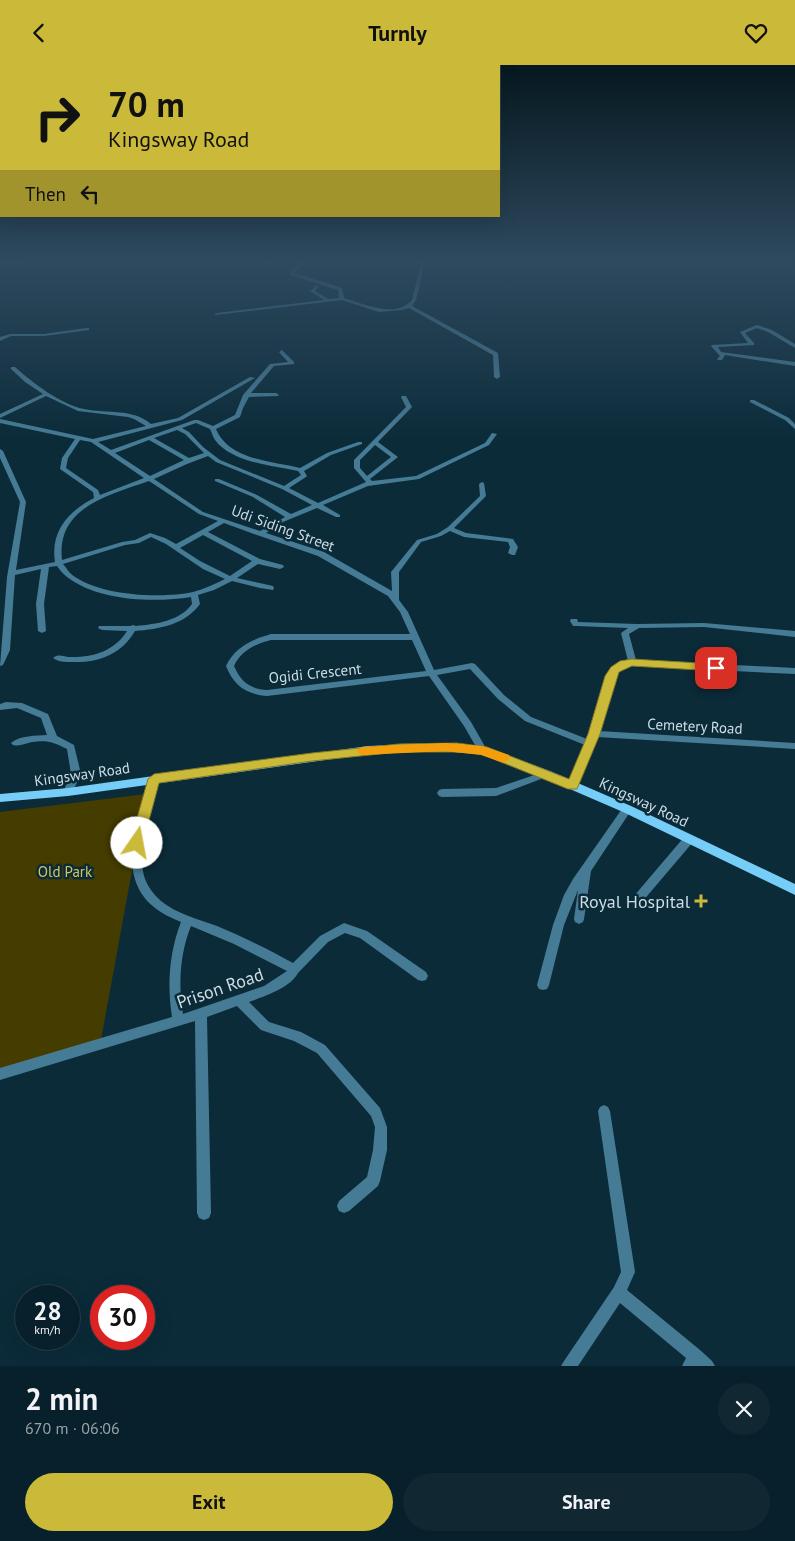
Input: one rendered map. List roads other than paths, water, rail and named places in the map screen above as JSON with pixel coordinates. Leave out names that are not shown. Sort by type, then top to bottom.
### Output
[{"type":"main road","name":"Kingsway Road","points":[[0,798],[68,792],[368,751],[439,747],[482,750],[546,774],[627,809],[795,890]]},
{"type":"street","points":[[434,320],[496,354],[497,377]]},
{"type":"street","points":[[795,346],[770,331],[755,326],[742,332],[752,344],[714,346],[719,356],[795,364]]},
{"type":"street","points":[[0,339],[25,328]]},
{"type":"street","points":[[10,335],[38,335],[87,329]]},
{"type":"street","points":[[212,428],[238,416],[238,410],[246,395],[274,363],[292,363],[282,352]]},
{"type":"street","points":[[14,368],[18,375],[47,393],[46,395],[84,411],[130,414],[143,418],[151,427]]},
{"type":"street","points":[[93,441],[180,419],[252,378]]},
{"type":"street","points":[[0,416],[46,395]]},
{"type":"street","points":[[246,395],[276,395]]},
{"type":"street","points":[[368,481],[356,463],[409,407],[404,397]]},
{"type":"street","points":[[752,401],[786,419],[795,427]]},
{"type":"street","points":[[180,419],[188,424]]},
{"type":"street","name":"Udi Siding Street","points":[[0,421],[93,441],[201,513],[321,554],[384,589],[396,599],[404,612],[431,673],[468,724],[482,750]]},
{"type":"street","points":[[112,452],[198,421],[212,428],[218,440],[234,452],[301,470],[329,454],[360,443]]},
{"type":"street","points":[[177,428],[187,433],[208,454],[218,461],[284,488],[338,516]]},
{"type":"street","points":[[368,481],[422,476],[486,444],[494,434]]},
{"type":"street","points":[[79,437],[65,458],[63,469],[96,491],[97,499]]},
{"type":"street","points":[[149,438],[188,460]]},
{"type":"street","points":[[259,534],[290,517],[368,481],[395,457],[376,443]]},
{"type":"street","points":[[0,451],[23,502],[13,573],[6,650],[0,663]]},
{"type":"street","points":[[208,454],[188,460],[150,478],[97,499],[76,512],[64,526],[58,541],[59,563],[68,575],[104,591],[145,596],[194,594],[231,580],[258,561]]},
{"type":"street","points":[[284,488],[302,479],[304,476],[301,470]]},
{"type":"street","points":[[217,480],[256,496],[290,517]]},
{"type":"street","points":[[396,599],[394,581],[397,567],[418,541],[439,535],[483,496],[482,484]]},
{"type":"street","points":[[176,547],[223,521]]},
{"type":"street","points":[[450,527],[464,535],[511,540],[514,547],[512,553]]},
{"type":"street","points":[[204,533],[258,561],[280,567]]},
{"type":"street","points":[[13,573],[45,567],[124,543],[137,542],[150,535],[176,547],[197,563],[231,580],[270,588]]},
{"type":"street","points":[[42,631],[40,604],[45,567]]},
{"type":"street","points":[[102,629],[133,627],[172,621],[188,614],[196,604],[194,594]]},
{"type":"street","points":[[574,621],[576,624],[637,626],[704,625],[795,634]]},
{"type":"street","points":[[632,663],[625,633],[637,626]]},
{"type":"street","points":[[57,658],[70,660],[112,654],[121,647],[133,627]]},
{"type":"street","name":"Ogidi Crescent","points":[[414,637],[271,637],[253,642],[233,659],[230,666],[238,682],[244,688],[256,692],[301,689],[431,673]]},
{"type":"street","points":[[572,785],[594,734],[611,676],[620,666],[632,663],[795,671]]},
{"type":"street","points":[[431,673],[472,666],[501,697],[528,719],[590,744]]},
{"type":"street","points":[[0,707],[10,703],[26,707],[45,716],[53,738]]},
{"type":"street","name":"Cemetery Road","points":[[594,734],[795,746]]},
{"type":"street","points":[[16,743],[32,739],[53,738],[70,747],[76,774],[68,792]]},
{"type":"street","points":[[442,793],[498,791],[546,774]]},
{"type":"street","points":[[154,779],[142,816],[137,843],[140,874],[146,893],[156,903],[188,919],[240,940],[294,969]]},
{"type":"street","points":[[543,985],[558,928],[577,880],[586,870],[627,809]]},
{"type":"street","points":[[638,899],[689,839]]},
{"type":"street","points":[[579,919],[586,870]]},
{"type":"street","points":[[178,1021],[176,959],[182,933],[188,919]]},
{"type":"street","name":"Prison Road","points":[[0,1074],[201,1014],[277,986],[292,975],[294,969],[324,939],[344,928],[363,934],[422,976]]},
{"type":"street","points":[[240,1001],[265,1027],[297,1036],[321,1049],[378,1115],[380,1150],[373,1181],[344,1206]]},
{"type":"street","points":[[201,1014],[204,1213]]},
{"type":"street","points":[[568,1366],[618,1291],[628,1272],[613,1182],[604,1111]]},
{"type":"street","points":[[618,1291],[692,1361],[707,1366]]},
{"type":"place","name":"Royal Hospital","points":[[701,901]]},
{"type":"park label","name":"Old Park","points":[[65,871]]}]
